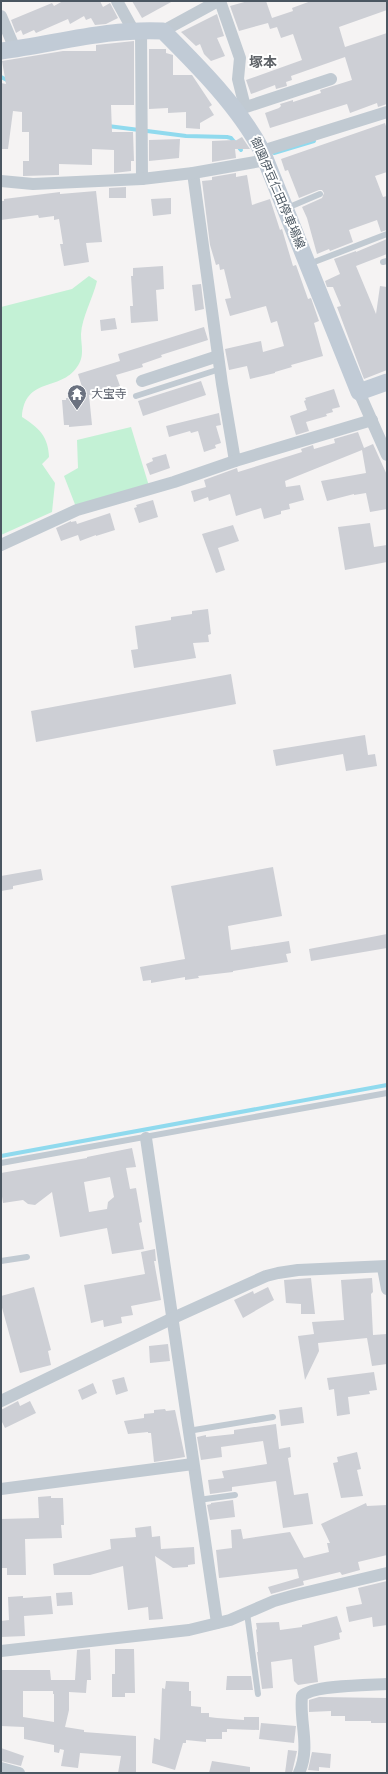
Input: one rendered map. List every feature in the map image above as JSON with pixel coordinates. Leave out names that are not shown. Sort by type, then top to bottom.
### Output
[{"type":"main road","points":[[8,50],[137,30],[163,31]]},
{"type":"main road","name":"御園伊豆仁田停車場線","points":[[163,31],[240,109],[264,156],[359,392]]},
{"type":"main road","points":[[359,392],[387,382]]},
{"type":"street","points":[[117,1],[137,30],[142,179]]},
{"type":"street","points":[[163,31],[219,1],[240,58],[238,79],[240,109],[332,79]]},
{"type":"street","points":[[1,16],[8,50]]},
{"type":"street","points":[[1,181],[33,184],[142,179],[193,173],[264,156],[387,112]]},
{"type":"street","points":[[193,173],[218,356],[235,461]]},
{"type":"street","points":[[142,381],[218,356]]},
{"type":"street","points":[[359,392],[387,455]]},
{"type":"street","points":[[1,545],[77,510],[174,482],[235,461],[372,420]]},
{"type":"street","points":[[146,1138],[171,1319],[217,1623]]},
{"type":"street","points":[[1,1401],[171,1319],[278,1272],[385,1267],[387,1289]]},
{"type":"street","points":[[1,1489],[193,1464]]},
{"type":"street","points":[[1,1651],[189,1630],[230,1620],[295,1595],[387,1573]]},
{"type":"street","points":[[299,1773],[306,1741],[302,1696],[306,1693],[350,1686],[387,1684]]},
{"type":"street","points":[[1,1768],[19,1773]]},
{"type":"lane","points":[[285,208],[320,194]]},
{"type":"lane","points":[[308,265],[387,234]]},
{"type":"lane","points":[[136,396],[220,369]]},
{"type":"lane","points":[[1,1163],[146,1138],[387,1093]]},
{"type":"lane","points":[[1,1261],[27,1257]]},
{"type":"lane","points":[[188,1431],[273,1417]]},
{"type":"lane","points":[[198,1500],[235,1495]]},
{"type":"lane","points":[[247,1613],[258,1694]]},
{"type":"green space","points":[[89,276],[97,281],[85,314],[82,328],[81,359],[77,367],[70,375],[62,380],[44,386],[29,395],[22,417],[42,433],[47,443],[49,457],[42,464],[55,483],[52,512],[1,535],[1,307],[72,289]]},
{"type":"green space","points":[[131,427],[149,486],[76,507],[64,476],[78,468],[77,440]]},
{"type":"building","points":[[63,1],[100,1],[103,7],[110,3],[118,18],[106,24],[95,25],[91,18],[86,20],[84,16],[70,24],[68,19],[36,33],[34,30],[23,35],[21,30],[16,33],[11,20],[52,3],[54,6]]},
{"type":"building","points":[[132,1],[173,1],[142,18]]},
{"type":"building","points":[[248,1],[266,1],[272,18],[293,11],[292,8],[311,1],[387,1],[387,10],[339,27],[345,47],[387,33],[387,104],[378,107],[377,103],[350,113],[347,104],[270,128],[265,113],[279,108],[281,106],[280,104],[293,100],[293,102],[321,93],[320,90],[352,80],[345,57],[291,76],[292,80],[286,82],[287,86],[276,89],[275,85],[251,94],[246,80],[302,60],[293,34],[281,38],[277,27],[270,29],[268,23],[239,31],[230,6]]},
{"type":"building","points":[[217,14],[224,36],[217,38],[225,56],[211,61],[204,54],[200,44],[196,46],[181,32]]},
{"type":"building","points":[[134,41],[134,105],[111,105],[112,132],[133,132],[134,161],[131,161],[131,171],[114,173],[114,150],[92,149],[92,165],[59,164],[59,175],[23,176],[23,161],[29,161],[29,132],[22,132],[22,112],[13,111],[8,149],[1,149],[1,83],[6,84],[2,61],[63,51],[96,51],[96,45]]},
{"type":"building","points":[[149,49],[166,49],[166,53],[173,55],[173,75],[192,75],[212,105],[209,107],[214,115],[200,123],[200,129],[186,128],[186,112],[168,113],[168,108],[149,109]]},
{"type":"building","points":[[385,123],[387,129],[387,172],[375,176],[383,197],[387,196],[387,230],[381,232],[377,220],[349,230],[353,242],[330,251],[329,249],[317,254],[307,218],[302,207],[322,198],[324,193],[322,190],[319,190],[299,198],[288,170],[285,171],[281,159]]},
{"type":"building","points":[[242,137],[250,149],[235,149],[236,158],[212,162],[212,141],[235,141]]},
{"type":"building","points":[[180,139],[179,158],[149,161],[149,140]]},
{"type":"building","points":[[236,173],[236,177],[247,175],[252,205],[270,199],[280,230],[282,229],[293,266],[296,265],[308,299],[311,298],[319,321],[314,323],[323,356],[291,365],[292,367],[275,373],[250,379],[247,366],[229,370],[225,349],[261,341],[263,352],[284,346],[277,321],[271,323],[266,306],[230,316],[225,299],[231,298],[224,269],[220,270],[219,264],[216,265],[210,245],[202,181],[212,180],[212,177]]},
{"type":"building","points":[[126,187],[126,198],[109,198],[109,188]]},
{"type":"building","points":[[96,191],[102,242],[86,243],[89,262],[64,266],[60,244],[63,244],[59,219],[54,220],[54,216],[39,218],[38,215],[1,220],[1,201],[4,201],[4,199],[60,192],[60,194]]},
{"type":"building","points":[[171,198],[171,214],[153,216],[151,199]]},
{"type":"building","points":[[387,239],[387,254],[356,266],[376,314],[380,286],[387,287],[387,370],[364,379],[337,307],[341,306],[333,287],[327,287],[325,281],[340,274],[334,259],[356,252]]},
{"type":"building","points":[[163,266],[164,289],[156,290],[158,321],[131,323],[130,306],[133,306],[131,276],[133,276],[133,268]]},
{"type":"building","points":[[201,284],[204,309],[195,311],[192,285]]},
{"type":"building","points":[[115,318],[117,329],[101,331],[100,320]]},
{"type":"building","points":[[204,327],[208,340],[161,355],[162,357],[142,364],[143,367],[116,375],[120,386],[89,395],[92,425],[69,427],[69,425],[64,425],[62,400],[66,400],[66,398],[79,397],[77,388],[82,387],[78,374],[120,361],[118,354]]},
{"type":"building","points":[[201,381],[206,395],[143,416],[138,401]]},
{"type":"building","points":[[334,389],[340,407],[332,409],[333,412],[326,414],[327,416],[306,422],[309,431],[296,435],[290,416],[307,410],[304,401],[306,400],[305,398]]},
{"type":"building","points":[[219,413],[221,425],[216,426],[221,443],[215,445],[216,448],[204,452],[198,431],[191,433],[190,431],[169,437],[166,426]]},
{"type":"building","points":[[358,432],[364,448],[373,444],[387,475],[387,509],[370,512],[366,493],[354,494],[327,501],[321,481],[366,473],[362,450],[285,481],[286,487],[300,485],[304,500],[289,504],[290,509],[281,511],[281,514],[264,519],[261,508],[236,516],[230,494],[209,501],[208,497],[194,502],[191,491],[206,487],[204,480],[237,468],[238,472],[302,452],[301,449],[313,445],[314,449],[335,443],[334,439]]},
{"type":"building","points":[[166,454],[170,468],[150,475],[146,464],[153,461],[152,458]]},
{"type":"building","points":[[153,500],[158,517],[139,523],[134,508],[137,507],[136,505]]},
{"type":"building","points":[[110,513],[115,530],[80,541],[78,535],[61,541],[56,528],[71,521],[76,521],[77,524]]},
{"type":"building","points":[[370,523],[374,547],[387,545],[387,562],[345,570],[338,527]]},
{"type":"building","points":[[233,525],[239,541],[218,548],[225,570],[216,573],[202,534]]},
{"type":"building","points":[[208,609],[211,634],[208,635],[209,642],[193,643],[196,658],[134,668],[131,650],[138,649],[135,626],[171,620],[171,617],[192,614],[192,611]]},
{"type":"building","points":[[231,674],[236,704],[36,742],[31,711]]},
{"type":"building","points":[[365,735],[368,755],[375,754],[377,766],[346,771],[343,754],[276,766],[273,750]]},
{"type":"building","points":[[273,867],[282,916],[228,926],[231,950],[289,941],[291,953],[286,954],[288,962],[233,972],[198,976],[199,978],[185,980],[185,977],[151,983],[151,980],[143,981],[140,967],[185,959],[171,886]]},
{"type":"building","points":[[41,869],[43,880],[13,886],[13,889],[1,891],[1,876]]},
{"type":"building","points":[[387,934],[387,948],[311,961],[309,949]]},
{"type":"building","points":[[132,1148],[136,1167],[126,1168],[130,1189],[136,1188],[142,1222],[139,1223],[144,1249],[112,1254],[107,1228],[60,1237],[52,1192],[35,1205],[28,1204],[23,1200],[3,1203],[1,1173]],"holes":[[[110,1177],[114,1197],[108,1202],[107,1209],[89,1212],[84,1182]]]},
{"type":"building","points":[[155,1249],[156,1261],[154,1261],[161,1300],[131,1306],[133,1315],[121,1317],[122,1323],[104,1327],[103,1320],[91,1323],[84,1285],[145,1274],[141,1252]]},
{"type":"building","points":[[311,1278],[315,1314],[301,1314],[301,1304],[286,1303],[284,1280]]},
{"type":"building","points":[[372,1278],[373,1292],[371,1294],[373,1335],[387,1334],[387,1364],[372,1366],[367,1338],[318,1343],[319,1351],[305,1380],[298,1336],[314,1334],[312,1322],[344,1320],[341,1280]]},
{"type":"building","points":[[34,1287],[51,1350],[48,1351],[51,1365],[20,1373],[1,1304],[1,1296]]},
{"type":"building","points":[[268,1287],[274,1300],[243,1318],[234,1300],[253,1291],[254,1294]]},
{"type":"building","points":[[168,1344],[170,1361],[150,1363],[149,1346]]},
{"type":"building","points":[[374,1372],[377,1390],[369,1391],[370,1394],[348,1397],[350,1414],[337,1416],[334,1389],[329,1390],[327,1378]]},
{"type":"building","points":[[124,1377],[128,1391],[116,1395],[112,1380]]},
{"type":"building","points":[[93,1383],[97,1393],[82,1400],[78,1390]]},
{"type":"building","points":[[18,1401],[20,1406],[30,1401],[36,1413],[5,1428],[1,1420],[1,1410]]},
{"type":"building","points":[[302,1407],[304,1423],[281,1426],[279,1410]]},
{"type":"building","points":[[165,1409],[166,1411],[175,1410],[185,1457],[154,1462],[151,1433],[128,1434],[124,1421],[144,1418],[144,1414],[154,1413],[154,1410]]},
{"type":"building","points":[[276,1424],[279,1449],[290,1447],[291,1457],[288,1458],[294,1495],[308,1493],[313,1524],[283,1528],[276,1481],[232,1487],[232,1491],[210,1494],[208,1480],[224,1478],[222,1471],[267,1464],[263,1441],[221,1447],[222,1457],[201,1460],[197,1437],[206,1435],[206,1437],[234,1434],[234,1430]]},
{"type":"building","points":[[357,1452],[361,1469],[357,1470],[363,1496],[341,1498],[333,1463],[338,1462],[337,1457]]},
{"type":"building","points":[[51,1496],[51,1498],[63,1498],[64,1525],[61,1525],[62,1538],[25,1539],[26,1575],[7,1575],[7,1568],[1,1568],[1,1519],[39,1518],[38,1497]]},
{"type":"building","points":[[233,1500],[235,1517],[210,1520],[207,1505],[211,1503]]},
{"type":"building","points":[[366,1503],[367,1506],[387,1505],[387,1555],[358,1562],[360,1570],[342,1575],[340,1572],[303,1581],[304,1585],[271,1594],[268,1587],[299,1578],[297,1569],[219,1578],[216,1550],[232,1548],[231,1530],[241,1529],[243,1539],[290,1532],[304,1558],[329,1552],[327,1543],[330,1543],[321,1524]]},
{"type":"building","points":[[151,1526],[152,1537],[160,1536],[161,1549],[194,1547],[195,1564],[188,1565],[188,1567],[173,1568],[155,1556],[163,1619],[149,1620],[148,1607],[128,1610],[123,1566],[90,1575],[54,1575],[53,1564],[111,1549],[110,1539],[136,1537],[135,1528]]},
{"type":"building","points":[[387,1581],[387,1625],[373,1627],[372,1617],[349,1622],[346,1607],[362,1604],[358,1588]]},
{"type":"building","points":[[72,1592],[73,1605],[57,1606],[56,1593]]},
{"type":"building","points":[[23,1596],[23,1598],[51,1596],[53,1614],[24,1616],[25,1636],[1,1637],[1,1621],[9,1620],[8,1597]]},
{"type":"building","points":[[337,1616],[342,1632],[339,1633],[340,1639],[314,1646],[318,1682],[298,1685],[294,1681],[292,1659],[271,1662],[273,1688],[262,1689],[257,1652],[256,1623],[279,1622],[280,1630],[302,1627],[302,1625]]},
{"type":"building","points":[[90,1649],[91,1680],[87,1680],[86,1693],[69,1692],[69,1710],[65,1727],[84,1730],[84,1732],[136,1736],[136,1773],[118,1773],[121,1756],[80,1753],[78,1768],[61,1766],[64,1750],[60,1749],[59,1753],[54,1752],[54,1745],[24,1739],[24,1727],[1,1726],[1,1670],[50,1670],[51,1680],[75,1680],[77,1650]],"holes":[[[23,1691],[53,1691],[54,1722],[23,1717]]]},
{"type":"building","points":[[115,1649],[134,1649],[135,1693],[125,1693],[125,1697],[112,1697],[112,1674],[115,1674]]},
{"type":"building","points":[[227,1676],[251,1676],[253,1690],[226,1690]]},
{"type":"building","points":[[166,1681],[189,1682],[189,1691],[191,1691],[191,1706],[201,1707],[201,1713],[209,1713],[209,1717],[244,1720],[244,1717],[259,1717],[259,1730],[227,1729],[227,1732],[222,1732],[222,1739],[206,1739],[206,1742],[186,1740],[186,1743],[183,1743],[175,1770],[152,1763],[154,1738],[160,1740],[162,1688],[165,1689]]},
{"type":"building","points":[[319,1697],[387,1698],[387,1723],[371,1723],[371,1721],[345,1721],[345,1716],[331,1716],[331,1711],[309,1712],[309,1700]]},
{"type":"building","points":[[261,1723],[296,1726],[294,1743],[259,1739]]},
{"type":"building","points":[[1,1748],[24,1756],[21,1766],[1,1761]]},
{"type":"building","points":[[288,1750],[297,1751],[292,1773],[285,1773]]},
{"type":"building","points":[[312,1752],[331,1754],[330,1768],[319,1767],[319,1771],[308,1770]]},
{"type":"building","points":[[212,1761],[250,1767],[250,1773],[209,1773]]},
{"type":"waterway","points":[[1,77],[9,81]]},
{"type":"waterway","points":[[108,126],[186,136],[227,137],[231,138],[241,150]]},
{"type":"waterway","points":[[274,153],[314,141]]},
{"type":"waterway","points":[[1,1156],[387,1085]]},
{"type":"place","name":"大宝寺","points":[[77,411]]},
{"type":"district","name":"塚本","points":[[263,62]]}]
